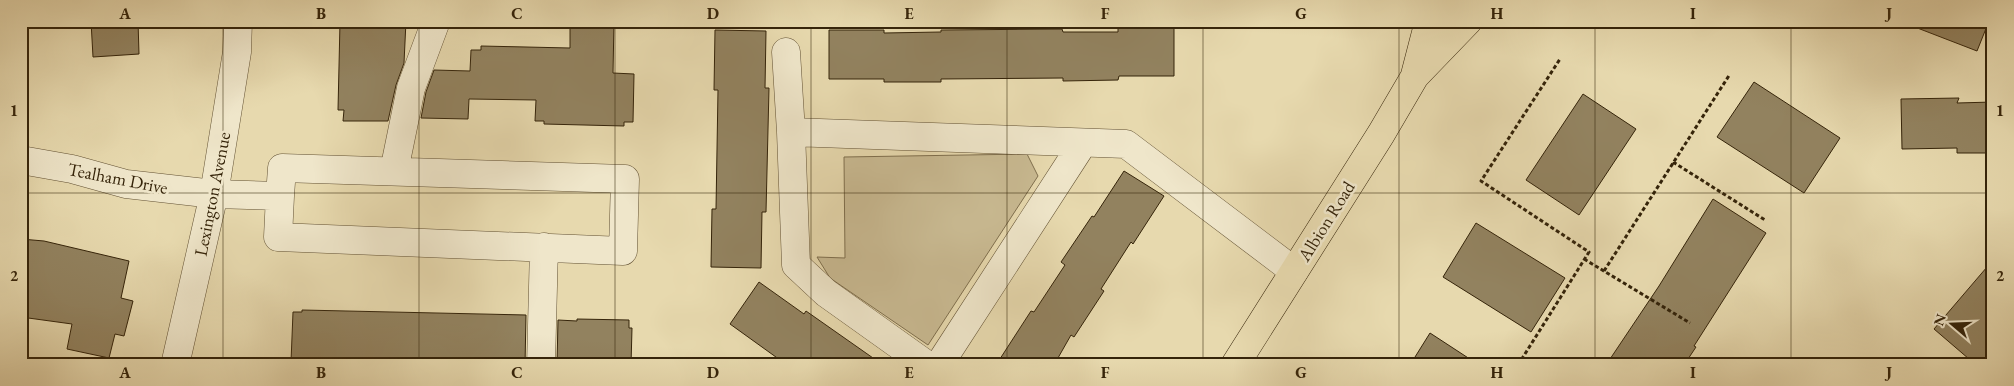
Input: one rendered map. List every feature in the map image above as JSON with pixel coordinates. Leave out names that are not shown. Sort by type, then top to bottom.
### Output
[{"type":"main road","name":"Albion Road","points":[[1415,76],[1429,21]]},
{"type":"main road","name":"Albion Road","points":[[1235,365],[1381,134],[1415,76],[1468,21]]},
{"type":"street","name":"Lexington Avenue","points":[[175,365],[214,194],[237,52],[238,21]]},
{"type":"street","points":[[394,171],[411,88],[438,22]]},
{"type":"street","points":[[786,52],[796,265],[826,293],[927,365]]},
{"type":"street","points":[[791,132],[1126,144],[1294,271]]},
{"type":"street","points":[[939,365],[1083,143]]},
{"type":"street","name":"Tealham Drive","points":[[21,160],[72,169],[126,184],[214,194],[280,196]]},
{"type":"street","points":[[282,168],[394,171],[624,179],[622,251],[278,237],[282,168]]},
{"type":"street","points":[[541,365],[544,247]]},
{"type":"path","points":[[1518,365],[1589,252],[1482,181],[1560,59]]},
{"type":"path","points":[[1604,271],[1730,74]]},
{"type":"path","points":[[1673,162],[1766,220]]},
{"type":"path","points":[[1584,259],[1690,323]]},
{"type":"shaded area","points":[[1027,154],[1038,176],[928,345],[830,278],[817,257],[845,258],[844,157]]},
{"type":"building","points":[[91,21],[138,21],[139,54],[93,57]]},
{"type":"building","points":[[359,21],[406,21],[404,63],[396,85],[388,121],[343,121],[344,110],[338,110],[340,22],[359,23]]},
{"type":"building","points":[[570,21],[614,21],[613,73],[634,74],[633,122],[624,122],[624,126],[544,124],[544,121],[535,121],[536,100],[469,99],[468,119],[421,118],[426,92],[434,70],[470,71],[471,50],[481,50],[481,46],[570,48]]},
{"type":"building","points":[[1907,21],[1989,21],[1977,51],[1907,24]]},
{"type":"building","points":[[1118,28],[1174,28],[1174,76],[1119,76],[1118,80],[1063,81],[1063,78],[941,79],[941,82],[884,82],[884,79],[829,79],[829,30],[884,30],[884,33],[941,32],[941,30],[1062,29],[1063,32],[1118,32]]},
{"type":"building","points":[[715,30],[766,31],[765,88],[769,88],[766,212],[762,212],[761,268],[711,267],[712,209],[716,209],[718,90],[714,90]]},
{"type":"building","points":[[1754,82],[1840,138],[1804,193],[1717,137]]},
{"type":"building","points":[[1583,94],[1636,129],[1579,215],[1526,180]]},
{"type":"building","points":[[1959,98],[1957,103],[1993,102],[1993,153],[1957,153],[1957,148],[1902,149],[1901,99]]},
{"type":"building","points":[[1124,171],[1164,196],[1133,244],[1131,242],[1101,289],[1104,291],[1074,337],[1071,335],[1054,365],[996,365],[1031,311],[1034,312],[1065,265],[1061,262],[1092,216],[1094,217]]},
{"type":"building","points":[[1713,199],[1766,233],[1694,346],[1696,347],[1684,365],[1606,365],[1659,286]]},
{"type":"building","points":[[1476,223],[1565,278],[1531,332],[1443,277]]},
{"type":"building","points":[[21,239],[44,241],[129,261],[121,298],[133,301],[124,336],[115,334],[109,358],[67,349],[72,324],[21,317]]},
{"type":"building","points":[[1993,260],[1993,365],[1976,365],[1934,329]]},
{"type":"building","points":[[759,282],[804,314],[806,311],[883,365],[787,365],[730,324]]},
{"type":"building","points":[[302,310],[526,315],[525,365],[291,362],[293,312],[302,312]]},
{"type":"building","points":[[577,319],[629,320],[629,328],[632,328],[631,365],[557,365],[558,320],[577,321]]},
{"type":"building","points":[[1430,333],[1479,365],[1410,365]]}]
